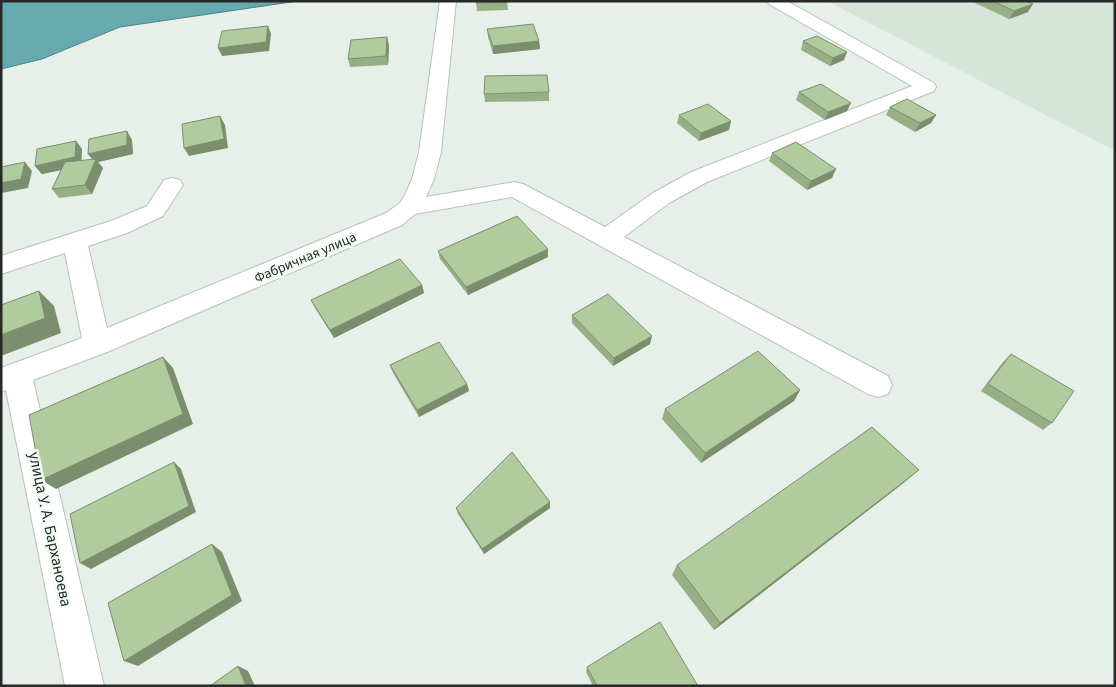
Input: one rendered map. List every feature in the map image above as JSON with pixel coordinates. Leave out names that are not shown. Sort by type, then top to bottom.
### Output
[{"type":"street","name":"Фабричная улица","points":[[9,376],[97,344],[394,219],[408,208],[423,179],[430,152],[448,1]]},
{"type":"street","points":[[607,238],[661,198],[699,177],[927,87],[775,1]]},
{"type":"street","points":[[1,265],[119,227],[155,211],[172,185]]},
{"type":"street","points":[[408,208],[515,189],[878,386]]},
{"type":"street","points":[[75,242],[97,344]]},
{"type":"street","name":"улица У. А. Барханоева","points":[[9,376],[85,686]]},
{"type":"shaded area","points":[[827,1],[1115,1],[1115,151]]},
{"type":"water","points":[[1,1],[298,1],[120,27],[42,59],[1,69]]},
{"type":"building","points":[[476,1],[507,1],[508,2],[476,3]]},
{"type":"building","points":[[993,1],[1026,1],[1033,4],[1014,11]]},
{"type":"building","points":[[533,24],[539,41],[493,46],[487,29]]},
{"type":"building","points":[[268,26],[266,42],[218,48],[222,31]]},
{"type":"building","points":[[817,36],[847,52],[833,58],[803,41]]},
{"type":"building","points":[[387,37],[386,56],[348,59],[351,40]]},
{"type":"building","points":[[547,75],[549,92],[484,94],[485,76]]},
{"type":"building","points":[[821,84],[851,103],[828,112],[799,92]]},
{"type":"building","points":[[907,99],[936,115],[920,123],[890,107]]},
{"type":"building","points":[[708,104],[731,121],[701,133],[679,115]]},
{"type":"building","points":[[220,116],[224,139],[184,148],[182,124]]},
{"type":"building","points":[[127,131],[127,145],[88,154],[89,139]]},
{"type":"building","points":[[76,141],[75,157],[35,166],[37,149]]},
{"type":"building","points":[[796,142],[836,169],[811,181],[772,153]]},
{"type":"building","points":[[96,159],[85,185],[52,189],[65,162]]},
{"type":"building","points":[[25,162],[21,179],[1,183],[1,167]]},
{"type":"building","points":[[517,216],[548,249],[466,287],[438,251]]},
{"type":"building","points":[[400,259],[422,285],[330,330],[311,300]]},
{"type":"building","points":[[39,291],[45,318],[1,335],[1,305]]},
{"type":"building","points":[[608,294],[652,336],[614,358],[572,315]]},
{"type":"building","points":[[439,342],[467,384],[417,410],[390,365]]},
{"type":"building","points":[[758,351],[800,390],[705,453],[665,409]]},
{"type":"building","points":[[1011,354],[1074,391],[1052,423],[988,384]]},
{"type":"building","points":[[163,357],[183,414],[41,480],[29,415]]},
{"type":"building","points":[[872,427],[919,470],[720,623],[677,565]]},
{"type":"building","points":[[512,452],[550,502],[482,549],[456,508]]},
{"type":"building","points":[[174,462],[189,506],[80,563],[70,514]]},
{"type":"building","points":[[212,544],[232,595],[124,661],[108,603]]},
{"type":"building","points":[[660,622],[698,686],[597,686],[587,667]]},
{"type":"building","points":[[238,666],[246,686],[210,686]]}]
